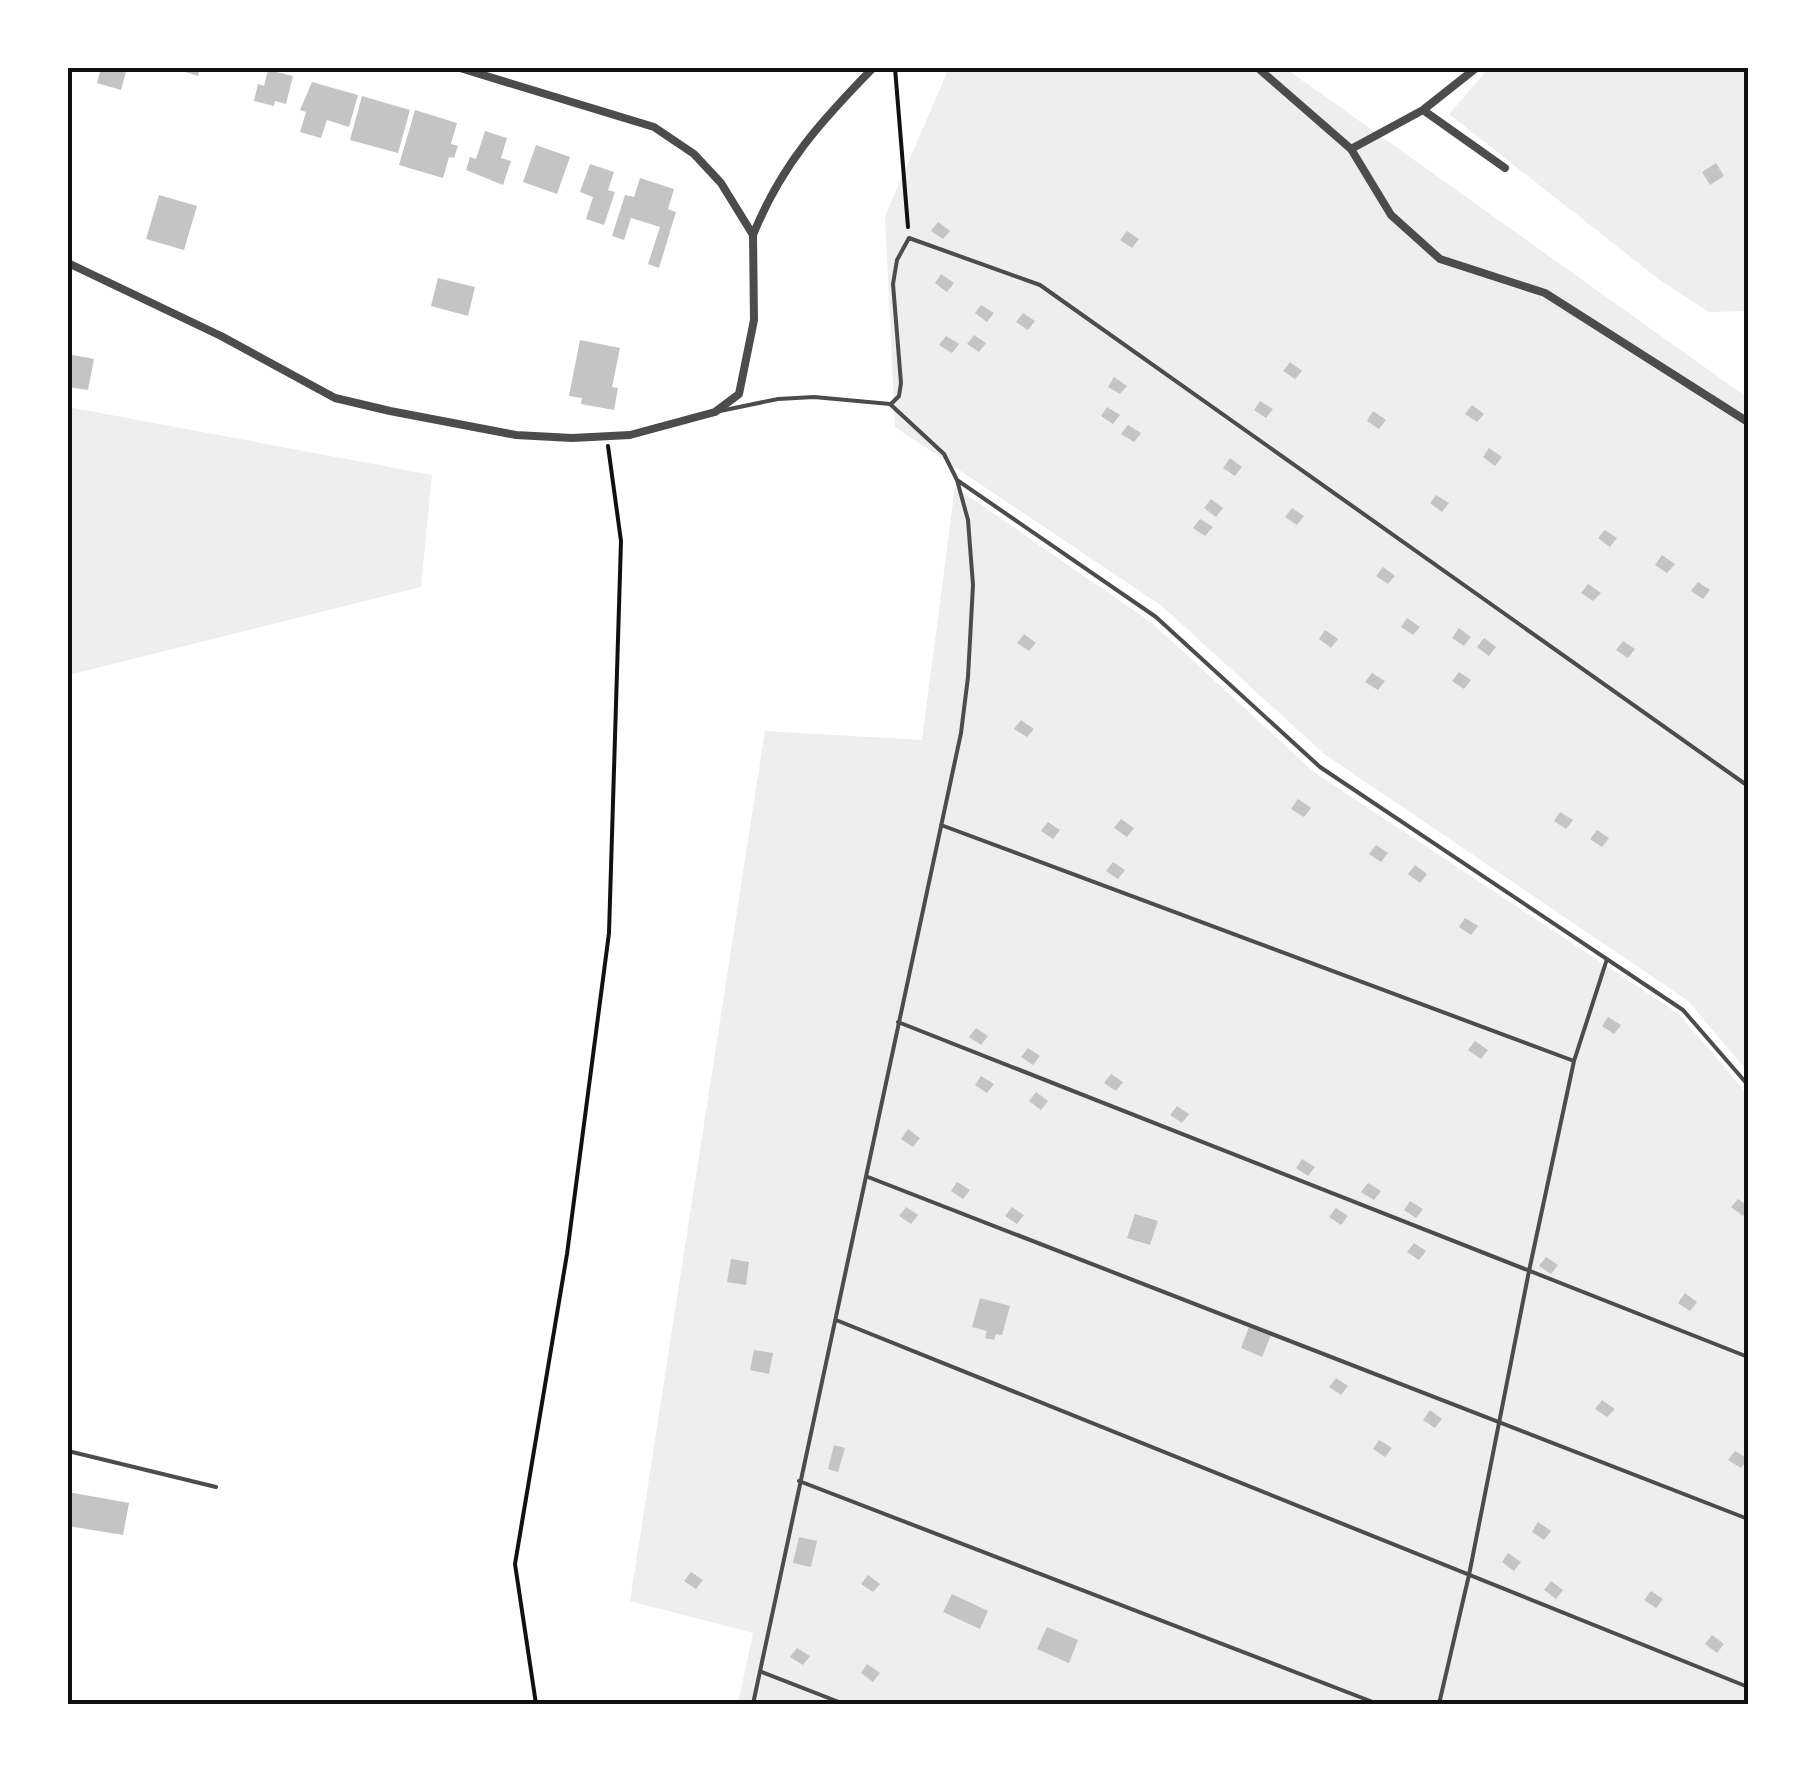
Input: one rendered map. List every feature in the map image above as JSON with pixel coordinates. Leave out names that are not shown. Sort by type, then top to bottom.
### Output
[{"type":"street","points":[[460,68],[654,127],[694,154],[722,183],[753,236]]},
{"type":"street","points":[[68,263],[221,336],[335,398],[516,435],[630,435],[715,412],[740,394],[754,320],[753,236],[769,195],[832,110],[873,68]]},
{"type":"street","points":[[1258,68],[1351,148],[1391,216],[1440,260],[1545,292],[1748,422]]},
{"type":"street","points":[[1351,148],[1422,110],[1476,68]]},
{"type":"street","points":[[1422,110],[1505,168]]},
{"type":"lane","points":[[890,404],[899,396],[901,383],[894,284],[897,260],[909,238],[1040,286],[1748,786]]},
{"type":"lane","points":[[715,412],[814,397],[890,404],[944,454],[956,480],[968,520],[973,585],[961,734],[753,1704]]},
{"type":"lane","points":[[956,480],[1156,618],[1320,766],[1683,1010],[1748,1086]]},
{"type":"lane","points":[[941,825],[1574,1061]]},
{"type":"lane","points":[[1438,1704],[1469,1575],[1574,1061],[1608,960]]},
{"type":"lane","points":[[898,1022],[1748,1357]]},
{"type":"lane","points":[[868,1178],[1748,1519]]},
{"type":"lane","points":[[836,1320],[1748,1687]]},
{"type":"lane","points":[[68,1451],[216,1488]]},
{"type":"lane","points":[[799,1481],[1378,1704]]},
{"type":"lane","points":[[762,1672],[844,1704]]},
{"type":"path","points":[[895,68],[909,238]]},
{"type":"path","points":[[536,1704],[515,1564],[567,1254],[609,933],[621,541],[607,436]]},
{"type":"shaded area","points":[[949,68],[1285,68],[1748,398],[1748,1072],[1688,1001],[1323,753],[1162,606],[895,427],[885,216]]},
{"type":"shaded area","points":[[1489,68],[1748,68],[1748,311],[1709,312],[1661,281],[1449,114]]},
{"type":"shaded area","points":[[68,407],[432,475],[421,587],[68,675]]},
{"type":"shaded area","points":[[955,487],[1152,623],[1314,772],[1679,1014],[1748,1095],[1748,1704],[738,1704],[753,1633],[630,1601],[765,731],[922,740]]},
{"type":"building","points":[[101,68],[127,68],[121,90],[97,83]]},
{"type":"building","points":[[173,68],[200,68],[198,76]]},
{"type":"building","points":[[268,70],[293,76],[286,104],[275,101],[274,106],[254,101],[258,84],[264,86]]},
{"type":"building","points":[[312,82],[358,95],[349,127],[327,120],[321,138],[300,132],[306,112],[300,110]]},
{"type":"building","points":[[362,96],[410,110],[398,153],[350,140]]},
{"type":"building","points":[[415,110],[457,123],[451,144],[458,146],[454,158],[449,157],[443,178],[399,165]]},
{"type":"building","points":[[485,131],[507,138],[501,158],[511,161],[503,185],[466,170],[470,157],[476,159]]},
{"type":"building","points":[[536,145],[570,157],[557,194],[523,182]]},
{"type":"building","points":[[1716,163],[1724,176],[1710,185],[1702,172]]},
{"type":"building","points":[[590,164],[614,172],[608,190],[615,192],[604,225],[586,219],[593,197],[580,192]]},
{"type":"building","points":[[640,178],[674,189],[668,209],[676,212],[659,268],[648,264],[660,227],[631,218],[624,240],[612,236],[625,195],[634,197]]},
{"type":"building","points":[[159,195],[197,206],[184,250],[146,239]]},
{"type":"building","points":[[938,222],[950,231],[943,239],[931,231]]},
{"type":"building","points":[[1127,231],[1139,239],[1132,248],[1120,240]]},
{"type":"building","points":[[941,274],[954,283],[947,292],[935,283]]},
{"type":"building","points":[[438,278],[475,287],[468,316],[431,306]]},
{"type":"building","points":[[981,305],[994,313],[987,322],[975,313]]},
{"type":"building","points":[[1023,313],[1035,321],[1028,330],[1016,322]]},
{"type":"building","points":[[974,335],[986,343],[979,352],[967,344]]},
{"type":"building","points":[[946,336],[959,344],[952,353],[939,345]]},
{"type":"building","points":[[580,340],[620,348],[612,387],[618,388],[614,410],[581,404],[582,398],[569,396]]},
{"type":"building","points":[[68,354],[94,359],[88,390],[68,387]]},
{"type":"building","points":[[1290,362],[1302,371],[1295,379],[1283,371]]},
{"type":"building","points":[[1114,377],[1127,386],[1120,394],[1108,387]]},
{"type":"building","points":[[1260,401],[1273,409],[1266,418],[1254,410]]},
{"type":"building","points":[[1472,405],[1484,414],[1477,422],[1465,414]]},
{"type":"building","points":[[1107,407],[1120,415],[1113,424],[1101,416]]},
{"type":"building","points":[[1373,411],[1386,420],[1379,429],[1367,421]]},
{"type":"building","points":[[1128,425],[1141,433],[1134,442],[1121,434]]},
{"type":"building","points":[[1489,448],[1502,457],[1495,466],[1483,457]]},
{"type":"building","points":[[1230,458],[1242,467],[1235,476],[1223,468]]},
{"type":"building","points":[[1436,495],[1449,503],[1442,512],[1430,503]]},
{"type":"building","points":[[1211,499],[1223,508],[1216,517],[1204,508]]},
{"type":"building","points":[[1292,508],[1304,516],[1297,525],[1285,517]]},
{"type":"building","points":[[1200,519],[1213,527],[1205,536],[1193,528]]},
{"type":"building","points":[[1605,530],[1617,538],[1610,547],[1598,538]]},
{"type":"building","points":[[1662,555],[1675,564],[1667,573],[1655,565]]},
{"type":"building","points":[[1383,567],[1395,576],[1388,584],[1376,576]]},
{"type":"building","points":[[1698,582],[1710,590],[1703,599],[1691,591]]},
{"type":"building","points":[[1588,584],[1601,593],[1593,601],[1581,593]]},
{"type":"building","points":[[1407,618],[1420,627],[1413,635],[1401,627]]},
{"type":"building","points":[[1459,628],[1471,637],[1464,646],[1452,638]]},
{"type":"building","points":[[1325,630],[1338,639],[1331,648],[1319,639]]},
{"type":"building","points":[[1024,634],[1036,643],[1029,651],[1017,643]]},
{"type":"building","points":[[1484,638],[1496,647],[1489,656],[1477,647]]},
{"type":"building","points":[[1623,641],[1635,649],[1628,658],[1616,650]]},
{"type":"building","points":[[1459,672],[1471,680],[1464,689],[1452,681]]},
{"type":"building","points":[[1372,673],[1385,681],[1378,690],[1365,682]]},
{"type":"building","points":[[1021,720],[1034,729],[1027,737],[1014,729]]},
{"type":"building","points":[[1298,799],[1311,808],[1304,817],[1291,809]]},
{"type":"building","points":[[1560,812],[1573,820],[1566,829],[1554,821]]},
{"type":"building","points":[[1121,819],[1134,828],[1127,837],[1114,828]]},
{"type":"building","points":[[1048,822],[1060,830],[1053,839],[1041,831]]},
{"type":"building","points":[[1597,830],[1609,838],[1602,847],[1590,839]]},
{"type":"building","points":[[1376,845],[1388,853],[1381,862],[1369,854]]},
{"type":"building","points":[[1113,862],[1125,870],[1118,879],[1106,871]]},
{"type":"building","points":[[1415,865],[1427,874],[1420,883],[1408,874]]},
{"type":"building","points":[[1465,918],[1478,926],[1471,935],[1459,927]]},
{"type":"building","points":[[1608,1017],[1621,1025],[1614,1034],[1602,1026]]},
{"type":"building","points":[[976,1028],[988,1036],[981,1045],[969,1037]]},
{"type":"building","points":[[1475,1041],[1488,1050],[1481,1059],[1468,1050]]},
{"type":"building","points":[[1028,1048],[1040,1056],[1033,1065],[1021,1057]]},
{"type":"building","points":[[1111,1074],[1123,1082],[1116,1091],[1104,1083]]},
{"type":"building","points":[[981,1076],[994,1084],[987,1093],[975,1085]]},
{"type":"building","points":[[1036,1092],[1048,1101],[1041,1110],[1029,1101]]},
{"type":"building","points":[[1177,1106],[1189,1114],[1182,1123],[1170,1115]]},
{"type":"building","points":[[908,1129],[920,1138],[913,1147],[901,1139]]},
{"type":"building","points":[[1302,1159],[1315,1167],[1308,1176],[1296,1168]]},
{"type":"building","points":[[957,1182],[970,1190],[963,1199],[951,1191]]},
{"type":"building","points":[[1368,1183],[1381,1191],[1374,1200],[1361,1192]]},
{"type":"building","points":[[1738,1199],[1748,1206],[1743,1216],[1731,1207]]},
{"type":"building","points":[[1410,1201],[1423,1209],[1416,1218],[1404,1210]]},
{"type":"building","points":[[906,1207],[918,1215],[911,1224],[899,1216]]},
{"type":"building","points":[[1012,1207],[1024,1215],[1017,1224],[1005,1216]]},
{"type":"building","points":[[1336,1208],[1348,1216],[1341,1225],[1329,1217]]},
{"type":"building","points":[[1135,1214],[1158,1221],[1150,1245],[1127,1238]]},
{"type":"building","points":[[1414,1243],[1426,1251],[1419,1260],[1407,1252]]},
{"type":"building","points":[[1546,1257],[1558,1265],[1551,1274],[1539,1266]]},
{"type":"building","points":[[731,1259],[749,1262],[746,1285],[727,1282]]},
{"type":"building","points":[[1685,1293],[1697,1302],[1690,1311],[1678,1303]]},
{"type":"building","points":[[980,1298],[1010,1306],[1002,1335],[996,1334],[994,1340],[985,1338],[987,1331],[972,1327]]},
{"type":"building","points":[[1249,1327],[1271,1335],[1262,1357],[1241,1348]]},
{"type":"building","points":[[754,1350],[773,1353],[769,1374],[750,1370]]},
{"type":"building","points":[[1336,1378],[1348,1386],[1341,1395],[1329,1387]]},
{"type":"building","points":[[1602,1400],[1615,1409],[1607,1417],[1595,1409]]},
{"type":"building","points":[[1430,1410],[1442,1419],[1435,1428],[1423,1420]]},
{"type":"building","points":[[1379,1440],[1392,1448],[1385,1457],[1373,1449]]},
{"type":"building","points":[[834,1445],[845,1448],[838,1472],[828,1469]]},
{"type":"building","points":[[1735,1451],[1748,1459],[1741,1468],[1728,1460]]},
{"type":"building","points":[[68,1492],[129,1503],[123,1535],[68,1526]]},
{"type":"building","points":[[1538,1522],[1551,1531],[1544,1540],[1532,1532]]},
{"type":"building","points":[[799,1537],[817,1541],[811,1567],[793,1563]]},
{"type":"building","points":[[1508,1553],[1521,1562],[1514,1571],[1502,1562]]},
{"type":"building","points":[[691,1572],[703,1580],[696,1589],[684,1581]]},
{"type":"building","points":[[868,1575],[880,1584],[873,1592],[861,1584]]},
{"type":"building","points":[[1551,1581],[1563,1590],[1556,1599],[1544,1590]]},
{"type":"building","points":[[1651,1591],[1663,1599],[1656,1608],[1644,1600]]},
{"type":"building","points":[[952,1594],[988,1611],[980,1629],[943,1612]]},
{"type":"building","points":[[1047,1627],[1078,1640],[1069,1663],[1037,1649]]},
{"type":"building","points":[[1712,1635],[1724,1644],[1717,1653],[1705,1644]]},
{"type":"building","points":[[797,1648],[810,1656],[803,1665],[790,1657]]},
{"type":"building","points":[[867,1664],[880,1673],[873,1682],[861,1673]]}]
